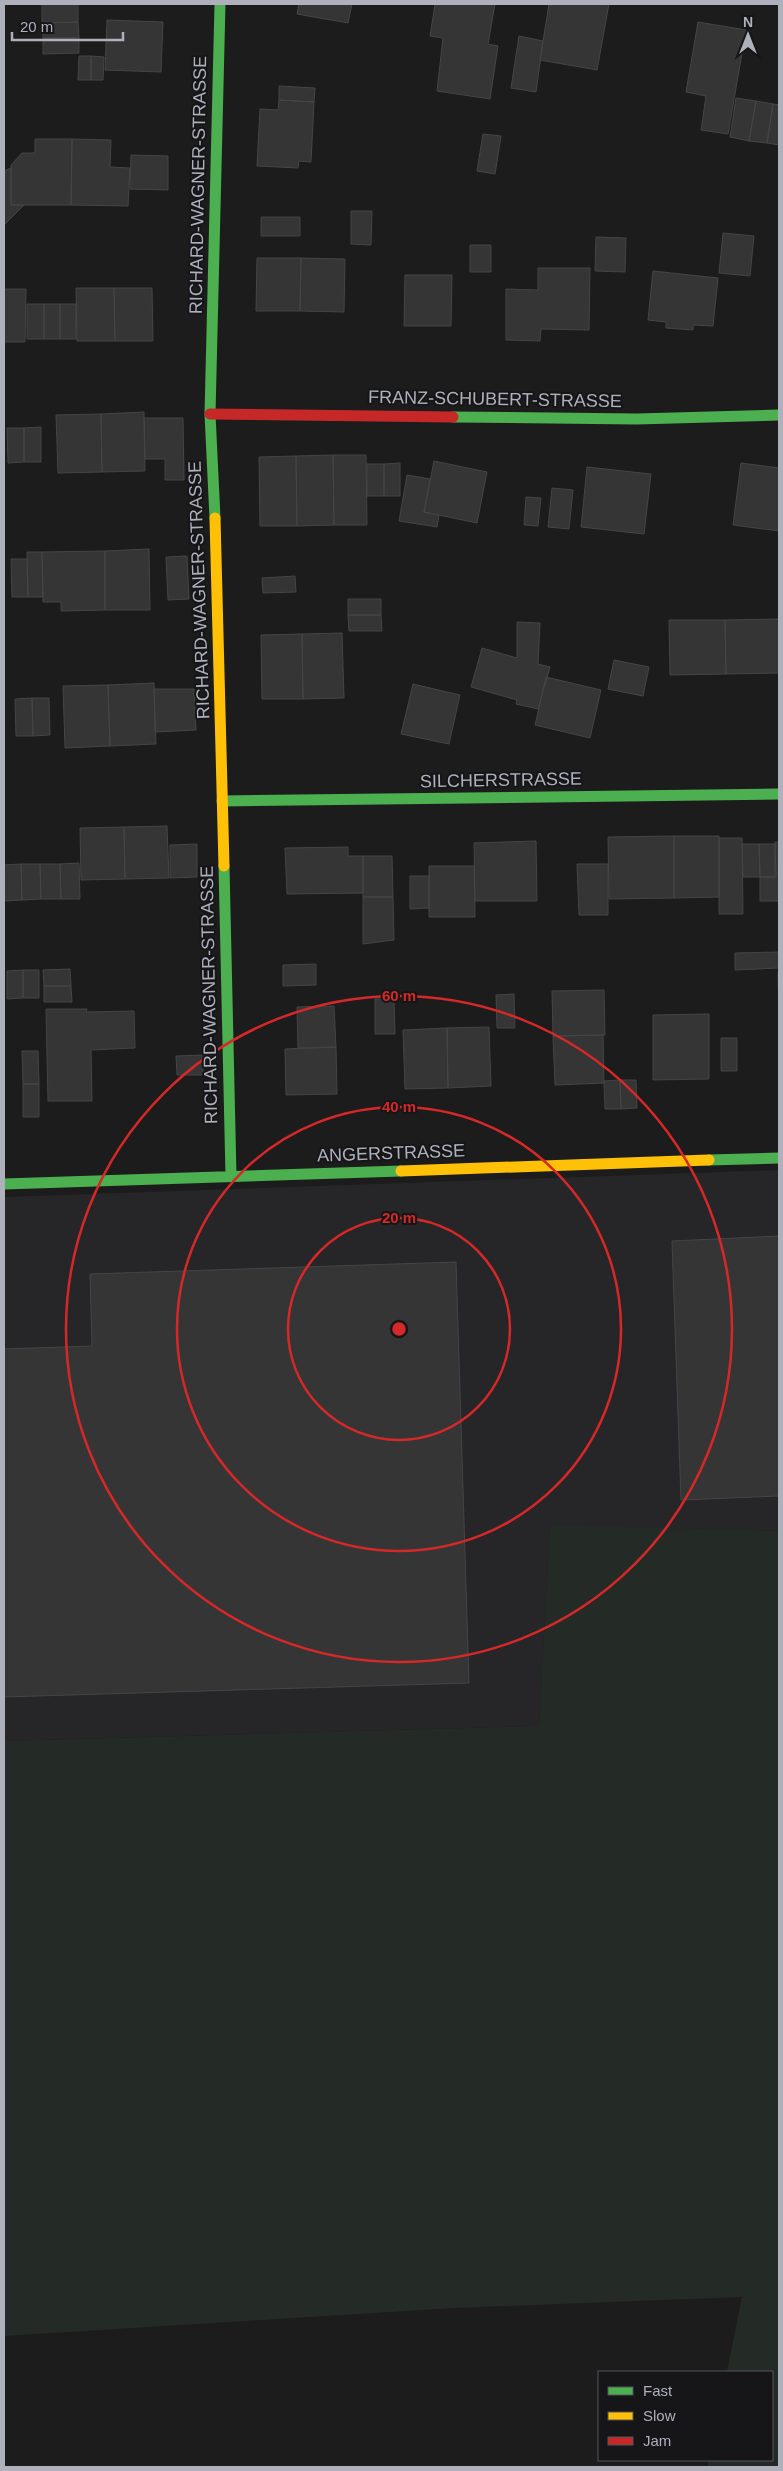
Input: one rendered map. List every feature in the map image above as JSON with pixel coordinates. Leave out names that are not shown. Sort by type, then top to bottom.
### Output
[{"type":"street","name":"RICHARD-WAGNER-STRASSE","points":[[220,4],[210,414],[219,619],[231,1176]]},
{"type":"street","name":"FRANZ-SCHUBERT-STRASSE","points":[[210,414],[353,414],[601,420],[779,415]]},
{"type":"street","name":"SILCHERSTRASSE","points":[[222,801],[779,794]]},
{"type":"street","name":"ANGERSTRASSE","points":[[4,1184],[779,1158]]},
{"type":"shaded area","points":[[779,1170],[779,1531],[550,1526],[539,1726],[4,1741],[4,1197]]},
{"type":"shaded area","points":[[550,1525],[779,1531],[779,2467],[707,2467],[709,2461],[773,2461],[773,2371],[727,2371],[742,2297],[454,2308],[4,2336],[4,1741],[539,1726]]},
{"type":"building","points":[[42,4],[78,4],[78,22],[42,23]]},
{"type":"building","points":[[299,4],[352,4],[348,23],[297,14]]},
{"type":"building","points":[[435,4],[495,4],[488,44],[498,46],[490,99],[437,91],[443,38],[430,36]]},
{"type":"building","points":[[549,4],[609,4],[597,70],[540,60]]},
{"type":"building","points":[[107,20],[163,22],[161,72],[105,70]]},
{"type":"building","points":[[78,22],[79,38],[43,38],[42,23]]},
{"type":"building","points":[[698,22],[746,30],[728,134],[701,130],[706,96],[686,92]]},
{"type":"building","points":[[519,36],[543,41],[536,92],[511,88]]},
{"type":"building","points":[[43,38],[79,38],[79,53],[43,54]]},
{"type":"building","points":[[79,56],[91,56],[91,80],[78,80]]},
{"type":"building","points":[[91,56],[104,57],[103,80],[91,80]]},
{"type":"building","points":[[279,86],[315,88],[314,102],[279,100]]},
{"type":"building","points":[[736,98],[756,101],[749,141],[730,137]]},
{"type":"building","points":[[279,100],[314,102],[311,162],[299,161],[298,168],[257,166],[260,109],[278,110]]},
{"type":"building","points":[[756,101],[773,104],[767,143],[749,141]]},
{"type":"building","points":[[773,104],[779,105],[779,145],[767,143]]},
{"type":"building","points":[[483,134],[501,136],[495,174],[477,171]]},
{"type":"building","points":[[35,139],[72,139],[71,205],[11,205],[11,165],[22,153],[35,153]]},
{"type":"building","points":[[72,139],[111,140],[110,167],[130,168],[128,206],[71,205]]},
{"type":"building","points":[[131,155],[168,156],[168,190],[130,189]]},
{"type":"building","points":[[11,168],[11,205],[24,205],[4,225],[4,171]]},
{"type":"building","points":[[351,211],[372,211],[371,245],[351,244]]},
{"type":"building","points":[[261,217],[300,217],[300,236],[261,236]]},
{"type":"building","points":[[723,233],[754,236],[750,276],[719,273]]},
{"type":"building","points":[[596,237],[626,238],[625,272],[595,271]]},
{"type":"building","points":[[470,245],[491,245],[491,272],[470,272]]},
{"type":"building","points":[[257,258],[301,258],[300,311],[256,311]]},
{"type":"building","points":[[301,258],[345,259],[344,312],[300,311]]},
{"type":"building","points":[[538,268],[590,268],[589,330],[541,329],[540,341],[506,340],[506,289],[538,290]]},
{"type":"building","points":[[653,271],[718,278],[713,326],[693,325],[693,330],[666,328],[666,322],[648,320]]},
{"type":"building","points":[[405,275],[452,275],[451,326],[404,326]]},
{"type":"building","points":[[76,288],[114,288],[115,341],[77,341]]},
{"type":"building","points":[[114,288],[152,288],[153,341],[115,341]]},
{"type":"building","points":[[4,289],[26,289],[25,342],[4,342]]},
{"type":"building","points":[[27,304],[44,304],[44,339],[27,339]]},
{"type":"building","points":[[44,304],[60,304],[60,339],[44,339]]},
{"type":"building","points":[[60,304],[76,304],[76,339],[60,339]]},
{"type":"building","points":[[144,412],[145,471],[102,472],[101,414]]},
{"type":"building","points":[[101,414],[102,472],[58,473],[56,415]]},
{"type":"building","points":[[144,418],[183,418],[184,480],[165,480],[165,459],[145,459]]},
{"type":"building","points":[[41,427],[41,462],[24,462],[24,428]]},
{"type":"building","points":[[7,428],[24,428],[24,462],[8,463]]},
{"type":"building","points":[[333,455],[366,455],[367,525],[334,525]]},
{"type":"building","points":[[333,455],[334,525],[297,526],[296,456]]},
{"type":"building","points":[[296,456],[297,526],[260,526],[259,457]]},
{"type":"building","points":[[434,461],[487,472],[477,523],[424,512]]},
{"type":"building","points":[[400,463],[400,496],[384,496],[384,464]]},
{"type":"building","points":[[741,463],[779,468],[779,531],[733,525]]},
{"type":"building","points":[[367,464],[384,464],[384,496],[367,496]]},
{"type":"building","points":[[587,467],[651,474],[644,534],[581,527]]},
{"type":"building","points":[[407,475],[430,479],[424,512],[439,515],[437,527],[399,521]]},
{"type":"building","points":[[552,488],[573,490],[569,529],[548,527]]},
{"type":"building","points":[[526,497],[541,498],[538,526],[524,525]]},
{"type":"building","points":[[149,549],[150,610],[105,610],[105,551]]},
{"type":"building","points":[[105,551],[105,610],[61,611],[61,602],[43,602],[42,552]]},
{"type":"building","points":[[27,552],[42,552],[43,597],[28,597]]},
{"type":"building","points":[[187,556],[189,599],[168,600],[166,557]]},
{"type":"building","points":[[11,559],[27,559],[28,597],[12,597]]},
{"type":"building","points":[[295,576],[296,592],[263,593],[262,578]]},
{"type":"building","points":[[348,599],[381,599],[381,615],[348,615]]},
{"type":"building","points":[[348,615],[381,615],[382,631],[349,631]]},
{"type":"building","points":[[779,619],[779,673],[726,674],[725,620]]},
{"type":"building","points":[[669,620],[725,620],[726,674],[670,675]]},
{"type":"building","points":[[517,622],[540,623],[538,664],[550,667],[538,709],[516,704],[517,700],[471,687],[482,648],[517,658]]},
{"type":"building","points":[[342,633],[344,698],[303,699],[302,634]]},
{"type":"building","points":[[302,634],[303,699],[262,699],[261,635]]},
{"type":"building","points":[[614,660],[649,667],[643,696],[608,689]]},
{"type":"building","points":[[546,677],[601,690],[590,738],[535,725]]},
{"type":"building","points":[[154,683],[156,744],[110,746],[108,685]]},
{"type":"building","points":[[413,684],[460,695],[449,744],[401,734]]},
{"type":"building","points":[[108,685],[110,746],[65,748],[63,686]]},
{"type":"building","points":[[154,689],[194,689],[196,730],[155,732]]},
{"type":"building","points":[[32,698],[33,736],[16,736],[15,699]]},
{"type":"building","points":[[32,698],[49,698],[50,735],[33,736]]},
{"type":"building","points":[[167,826],[169,878],[125,879],[124,827]]},
{"type":"building","points":[[124,827],[125,879],[81,880],[80,828]]},
{"type":"building","points":[[674,836],[719,836],[719,897],[674,898]]},
{"type":"building","points":[[674,836],[674,898],[609,899],[608,837]]},
{"type":"building","points":[[719,838],[742,838],[743,914],[719,914]]},
{"type":"building","points":[[536,841],[537,901],[475,901],[474,843]]},
{"type":"building","points":[[775,842],[779,842],[779,901],[760,901],[760,877],[776,877]]},
{"type":"building","points":[[197,844],[197,877],[170,878],[170,845]]},
{"type":"building","points":[[742,844],[759,844],[760,877],[743,877]]},
{"type":"building","points":[[759,844],[775,844],[775,877],[760,877]]},
{"type":"building","points":[[348,847],[348,856],[363,856],[363,893],[287,894],[285,848]]},
{"type":"building","points":[[363,856],[392,856],[393,897],[363,897]]},
{"type":"building","points":[[79,863],[80,899],[61,899],[60,864]]},
{"type":"building","points":[[21,864],[22,900],[4,901],[4,865]]},
{"type":"building","points":[[21,864],[40,864],[41,899],[22,900]]},
{"type":"building","points":[[40,864],[60,864],[61,899],[41,899]]},
{"type":"building","points":[[577,864],[608,864],[608,915],[579,915]]},
{"type":"building","points":[[429,866],[474,866],[475,917],[429,917]]},
{"type":"building","points":[[410,876],[429,876],[429,908],[410,909]]},
{"type":"building","points":[[363,897],[393,897],[394,940],[363,944]]},
{"type":"building","points":[[779,952],[779,968],[735,970],[735,953]]},
{"type":"building","points":[[316,964],[316,985],[283,986],[283,965]]},
{"type":"building","points":[[70,969],[71,986],[44,986],[43,970]]},
{"type":"building","points":[[23,970],[39,970],[39,998],[23,998]]},
{"type":"building","points":[[23,970],[23,998],[7,999],[7,971]]},
{"type":"building","points":[[778,972],[779,972],[779,1022]]},
{"type":"building","points":[[44,986],[71,986],[72,1002],[44,1002]]},
{"type":"building","points":[[604,990],[605,1035],[553,1036],[552,991]]},
{"type":"building","points":[[514,994],[515,1028],[497,1028],[496,995]]},
{"type":"building","points":[[375,999],[394,999],[395,1034],[375,1034]]},
{"type":"building","points":[[334,1006],[336,1047],[298,1048],[297,1007]]},
{"type":"building","points":[[46,1009],[87,1009],[86,1012],[134,1011],[135,1048],[91,1050],[92,1101],[48,1101]]},
{"type":"building","points":[[709,1014],[709,1079],[653,1080],[653,1015]]},
{"type":"building","points":[[489,1027],[491,1086],[448,1088],[447,1028]]},
{"type":"building","points":[[447,1028],[448,1088],[405,1089],[403,1030]]},
{"type":"building","points":[[603,1035],[604,1083],[555,1085],[553,1036]]},
{"type":"building","points":[[721,1038],[737,1038],[737,1071],[721,1071]]},
{"type":"building","points":[[336,1047],[337,1094],[286,1095],[285,1049]]},
{"type":"building","points":[[22,1051],[38,1051],[39,1084],[23,1084]]},
{"type":"building","points":[[203,1055],[203,1075],[177,1075],[176,1056]]},
{"type":"building","points":[[620,1080],[636,1080],[637,1108],[621,1109]]},
{"type":"building","points":[[620,1080],[621,1109],[605,1109],[604,1081]]},
{"type":"building","points":[[23,1084],[39,1084],[39,1117],[23,1117]]},
{"type":"building","points":[[779,1236],[779,1496],[681,1500],[672,1241]]},
{"type":"building","points":[[456,1262],[469,1683],[4,1697],[4,1349],[92,1346],[90,1274]]},
{"type":"traffic: fast","points":[[215,518],[210,414],[220,4]]},
{"type":"traffic: fast","points":[[453,417],[637,419],[779,415]]},
{"type":"traffic: fast","points":[[222,801],[779,794]]},
{"type":"traffic: fast","points":[[224,866],[231,1176]]},
{"type":"traffic: fast","points":[[709,1160],[779,1158]]},
{"type":"traffic: fast","points":[[4,1184],[401,1171]]},
{"type":"traffic: slow","points":[[215,518],[224,866]]},
{"type":"traffic: slow","points":[[401,1171],[709,1160]]},
{"type":"traffic: jam","points":[[210,414],[453,417]]}]
